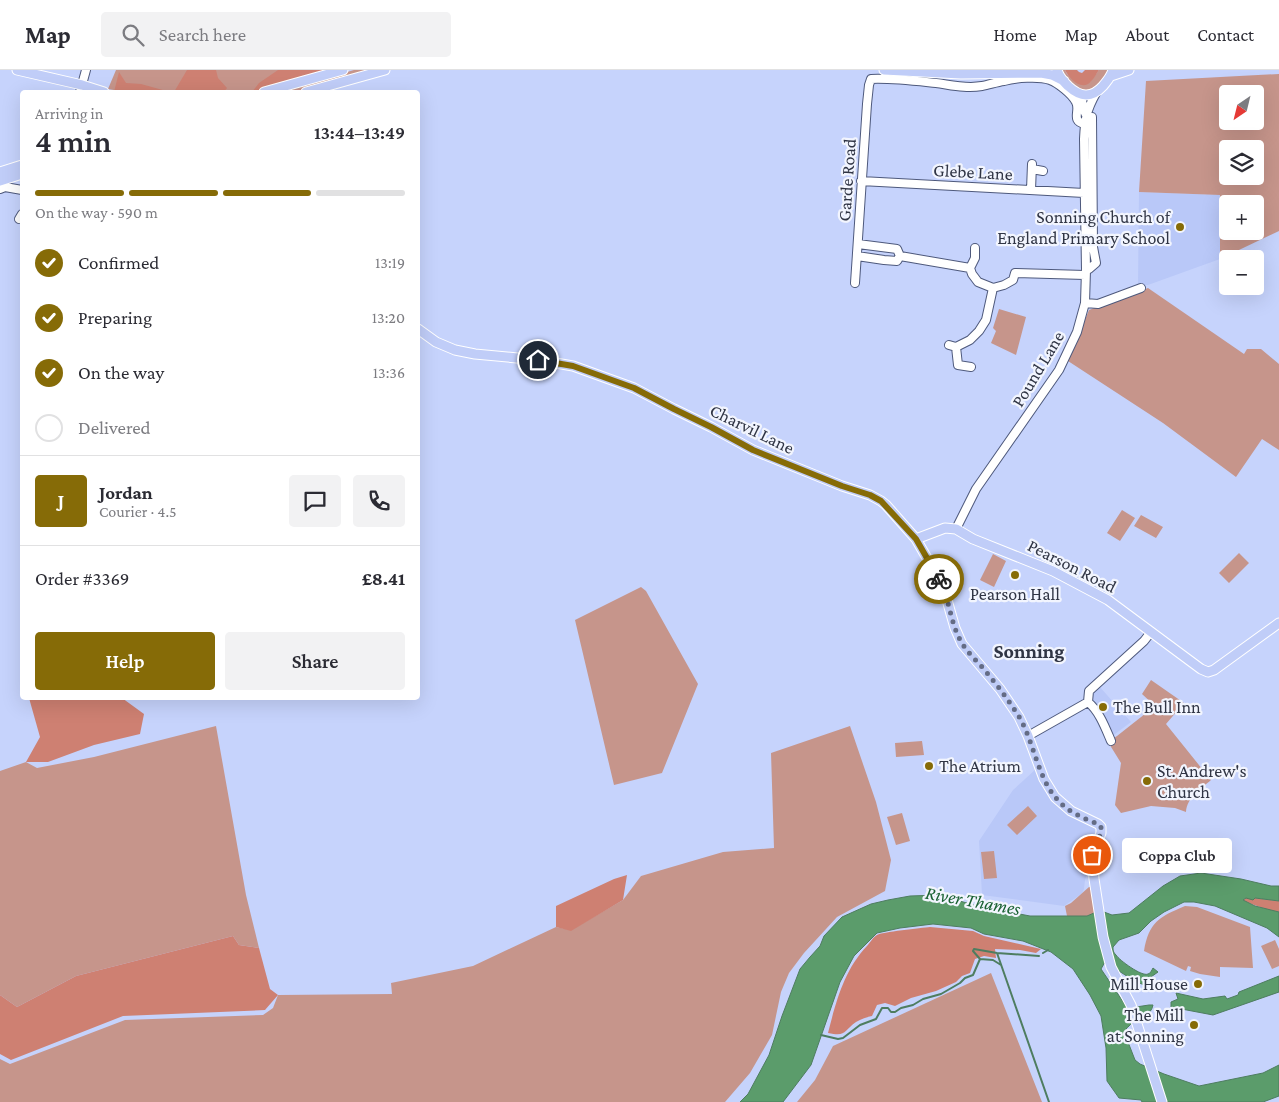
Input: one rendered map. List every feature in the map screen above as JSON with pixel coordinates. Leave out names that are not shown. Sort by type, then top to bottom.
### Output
[{"type":"main road","points":[[17,70],[81,89]]},
{"type":"main road","points":[[271,90],[343,70]]},
{"type":"main road","points":[[313,90],[385,70]]},
{"type":"main road","points":[[884,70],[1041,73],[1052,75],[1064,81]]},
{"type":"main road","points":[[1057,70],[1058,75],[1076,93],[1086,95],[1096,93],[1112,73],[1129,70]]},
{"type":"main road","points":[[0,172],[20,166]]},
{"type":"main road","points":[[0,181],[20,175]]},
{"type":"main road","name":"Charvil Lane","points":[[420,330],[436,342],[455,350],[573,366],[634,388],[753,450],[842,486],[870,495],[881,501],[916,539],[942,586],[962,644],[1000,689],[1019,717],[1044,778],[1055,798],[1071,811],[1101,827],[1101,833],[1092,855],[1096,898],[1104,937],[1111,967],[1131,1006],[1162,1102]]},
{"type":"main road","points":[[916,539],[945,528],[956,529]]},
{"type":"main road","name":"Pearson Road","points":[[956,529],[973,539],[1053,571],[1108,600],[1201,669],[1208,672],[1214,670],[1279,623]]},
{"type":"street","points":[[81,89],[86,70]]},
{"type":"street","name":"Garde Road","points":[[855,283],[870,79],[934,83],[969,88],[985,86],[1004,80],[1047,79],[1058,84],[1076,102],[1077,119],[1079,122],[1087,119]]},
{"type":"street","name":"Pound Lane","points":[[1076,93],[1083,103],[1087,119]]},
{"type":"street","name":"Pound Lane","points":[[956,529],[976,489],[1059,370],[1077,332],[1085,303],[1084,139],[1087,119],[1096,93]]},
{"type":"street","points":[[975,248],[975,258],[970,268],[972,274],[978,282],[993,288],[1013,280],[1015,272],[1086,272],[1096,263],[1093,247],[1092,140],[1087,119]]},
{"type":"street","points":[[1084,139],[1092,140]]},
{"type":"street","points":[[1031,190],[1032,167],[1043,171]]},
{"type":"street","name":"Glebe Lane","points":[[862,181],[1084,193]]},
{"type":"street","points":[[0,189],[5,187],[20,190]]},
{"type":"street","points":[[858,244],[897,250],[900,256]]},
{"type":"street","points":[[857,256],[897,261],[900,256]]},
{"type":"street","points":[[900,256],[970,268]]},
{"type":"street","points":[[971,367],[955,364],[953,346],[970,340],[979,331],[986,320],[993,288]]},
{"type":"street","points":[[1085,303],[1098,304],[1141,288]]},
{"type":"street","points":[[1088,702],[1089,691],[1151,632]]},
{"type":"street","points":[[1028,736],[1088,702]]},
{"type":"street","points":[[1088,702],[1102,720],[1111,741]]},
{"type":"shaded area","points":[[116,70],[321,70],[254,90],[108,89]]},
{"type":"shaded area","points":[[187,70],[216,70],[218,78],[227,88],[226,90],[175,90]]},
{"type":"shaded area","points":[[278,70],[329,70],[254,90],[259,83]]},
{"type":"shaded area","points":[[354,70],[375,70],[304,90],[284,90]]},
{"type":"shaded area","points":[[1061,70],[1065,70],[1079,84],[1090,82],[1099,70],[1110,70],[1095,88],[1088,92],[1072,84]]},
{"type":"shaded area","points":[[1065,70],[1077,70],[1082,73],[1085,70],[1099,70],[1088,84],[1081,85],[1074,82]]},
{"type":"shaded area","points":[[119,72],[126,83],[141,84],[163,90],[114,90]]},
{"type":"shaded area","points":[[1279,74],[1279,231],[1264,238],[1264,195],[1139,192],[1146,81]]},
{"type":"shaded area","name":"Sonning Church of England Primary School","points":[[1139,192],[1220,195],[1219,259],[1148,285],[1138,285]]},
{"type":"shaded area","points":[[1220,240],[1260,240],[1239,250],[1220,250]]},
{"type":"shaded area","points":[[1148,288],[1244,354],[1247,349],[1261,349],[1279,364],[1279,450],[1262,439],[1236,477],[1163,423],[1068,361],[1089,310]]},
{"type":"shaded area","points":[[999,309],[1026,317],[1016,355],[991,343],[996,331],[993,328]]},
{"type":"shaded area","points":[[1122,510],[1135,518],[1120,541],[1107,533]]},
{"type":"shaded area","points":[[1141,515],[1163,527],[1156,538],[1134,526]]},
{"type":"shaded area","points":[[1239,553],[1249,563],[1229,583],[1219,573]]},
{"type":"shaded area","points":[[993,554],[1006,561],[994,587],[980,580]]},
{"type":"shaded area","points":[[641,587],[646,591],[698,684],[662,773],[614,785],[575,620]]},
{"type":"shaded area","points":[[1151,680],[1184,703],[1166,724],[1211,780],[1192,798],[1186,812],[1175,808],[1151,806],[1121,813],[1115,805],[1121,763],[1108,742],[1155,706],[1142,694]]},
{"type":"shaded area","points":[[1099,686],[1131,722],[1111,737],[1090,701],[1093,692]]},
{"type":"shaded area","points":[[30,700],[125,700],[144,714],[140,734],[94,745],[48,762],[26,762],[40,737]]},
{"type":"shaded area","points":[[216,726],[246,895],[259,948],[239,945],[233,936],[76,976],[17,1007],[0,995],[0,771],[26,762],[37,768],[94,757]]},
{"type":"shaded area","points":[[850,726],[876,802],[891,860],[885,891],[837,917],[804,953],[789,973],[781,992],[772,1035],[750,1073],[725,1102],[0,1102],[0,1059],[10,1064],[125,1020],[263,1015],[273,1008],[278,995],[392,994],[391,983],[473,966],[556,927],[571,930],[623,900],[641,876],[723,852],[774,848],[771,753]]},
{"type":"shaded area","points":[[922,741],[924,755],[896,757],[895,743]]},
{"type":"shaded area","points":[[1036,769],[1041,783],[1094,825],[1097,830],[1084,889],[1082,893],[1064,906],[982,895],[979,841],[1013,790]]},
{"type":"shaded area","points":[[1028,806],[1037,816],[1017,835],[1007,825]]},
{"type":"shaded area","points":[[902,813],[910,841],[896,845],[887,817]]},
{"type":"shaded area","points":[[994,851],[997,878],[984,879],[981,852]]},
{"type":"shaded area","points":[[1201,873],[1279,886],[1279,901],[1255,898],[1253,900],[1246,898],[1243,900],[1255,906],[1279,912],[1279,937],[1267,928],[1215,906],[1184,902],[1164,912],[1139,933],[1119,940],[1113,947],[1118,957],[1136,971],[1148,974],[1153,968],[1158,972],[1148,979],[1151,982],[1148,986],[1136,982],[1105,962],[1101,969],[1126,1006],[1153,1005],[1148,1014],[1132,1023],[1126,1029],[1128,1042],[1135,1060],[1140,1064],[1199,1086],[1263,1073],[1279,1065],[1279,1096],[1263,1102],[1142,1102],[1141,1100],[1119,1098],[1107,1081],[1106,1048],[1101,1016],[1073,969],[1051,952],[1023,941],[984,934],[971,928],[933,924],[877,933],[854,956],[840,982],[811,1065],[783,1102],[740,1102],[748,1094],[769,1055],[800,969],[820,946],[824,936],[842,917],[871,904],[888,900],[910,896],[939,895],[977,906],[1030,916],[1087,916],[1104,912],[1112,915],[1129,913],[1163,886],[1180,876]]},
{"type":"shaded area","points":[[627,875],[623,900],[571,931],[556,927],[556,906],[614,879]]},
{"type":"shaded area","points":[[1091,887],[1095,913],[1087,916],[1067,916],[1065,906]]},
{"type":"shaded area","points":[[1246,898],[1279,901],[1279,912],[1246,902],[1243,900]]},
{"type":"shaded area","points":[[1185,906],[1197,907],[1250,927],[1253,968],[1220,967],[1220,977],[1200,974],[1190,971],[1191,967],[1188,966],[1186,971],[1144,951],[1152,927],[1162,917]]},
{"type":"shaded area","points":[[930,927],[973,931],[984,936],[1041,949],[1036,953],[995,949],[996,958],[984,956],[975,959],[970,973],[962,976],[956,982],[936,991],[911,998],[895,1006],[885,1003],[877,1005],[872,1016],[856,1022],[842,1034],[828,1033],[838,998],[852,965],[874,937],[886,933]]},
{"type":"shaded area","points":[[233,936],[239,945],[259,948],[270,989],[278,995],[265,1010],[123,1016],[11,1060],[0,1054],[0,995],[17,1007],[76,976]]},
{"type":"shaded area","points":[[1275,940],[1279,949],[1279,966],[1272,969],[1261,946]]},
{"type":"shaded area","points":[[991,973],[1042,1102],[797,1102],[815,1080],[833,1046]]},
{"type":"shaded area","points":[[1279,976],[1279,992],[1213,1015],[1171,1007],[1171,1002],[1178,999],[1176,993],[1203,999],[1225,996],[1227,999],[1238,995],[1239,992]]},
{"type":"waterway","points":[[821,1035],[838,1039],[843,1038],[860,1025],[876,1019],[882,1008],[888,1008],[891,1012],[895,1012],[923,999],[941,994],[965,978],[973,975],[980,959],[973,951],[974,949],[997,953],[1039,956]]},
{"type":"waterway","points":[[1043,953],[1048,950]]},
{"type":"waterway","points":[[997,953],[1049,1102]]},
{"type":"waterway","points":[[980,959],[993,960],[1001,965]]},
{"type":"way so far","points":[[939,579],[962,644],[1000,689],[1019,717],[1044,778],[1055,798],[1071,811],[1101,827],[1102,830],[1092,855]]},
{"type":"place","name":"Sonning Church of England Primary School","points":[[1180,227]]},
{"type":"place","name":"Pearson Hall","points":[[1015,575]]},
{"type":"place","name":"The Bull Inn","points":[[1103,707]]},
{"type":"place","name":"The Atrium","points":[[929,766]]},
{"type":"place","name":"St. Andrew's Church","points":[[1147,781]]},
{"type":"place","name":"Coppa Club","points":[[1092,855]]},
{"type":"place","name":"Mill House","points":[[1198,984]]},
{"type":"place","name":"The Mill at Sonning","points":[[1194,1025]]},
{"type":"district","name":"Sonning","points":[[1029,651]]},
{"type":"route","points":[[538,360],[573,366],[634,388],[753,450],[842,486],[870,495],[881,501],[916,539],[939,579]]},
{"type":"water label","name":"River Thames","points":[[973,900]]}]
